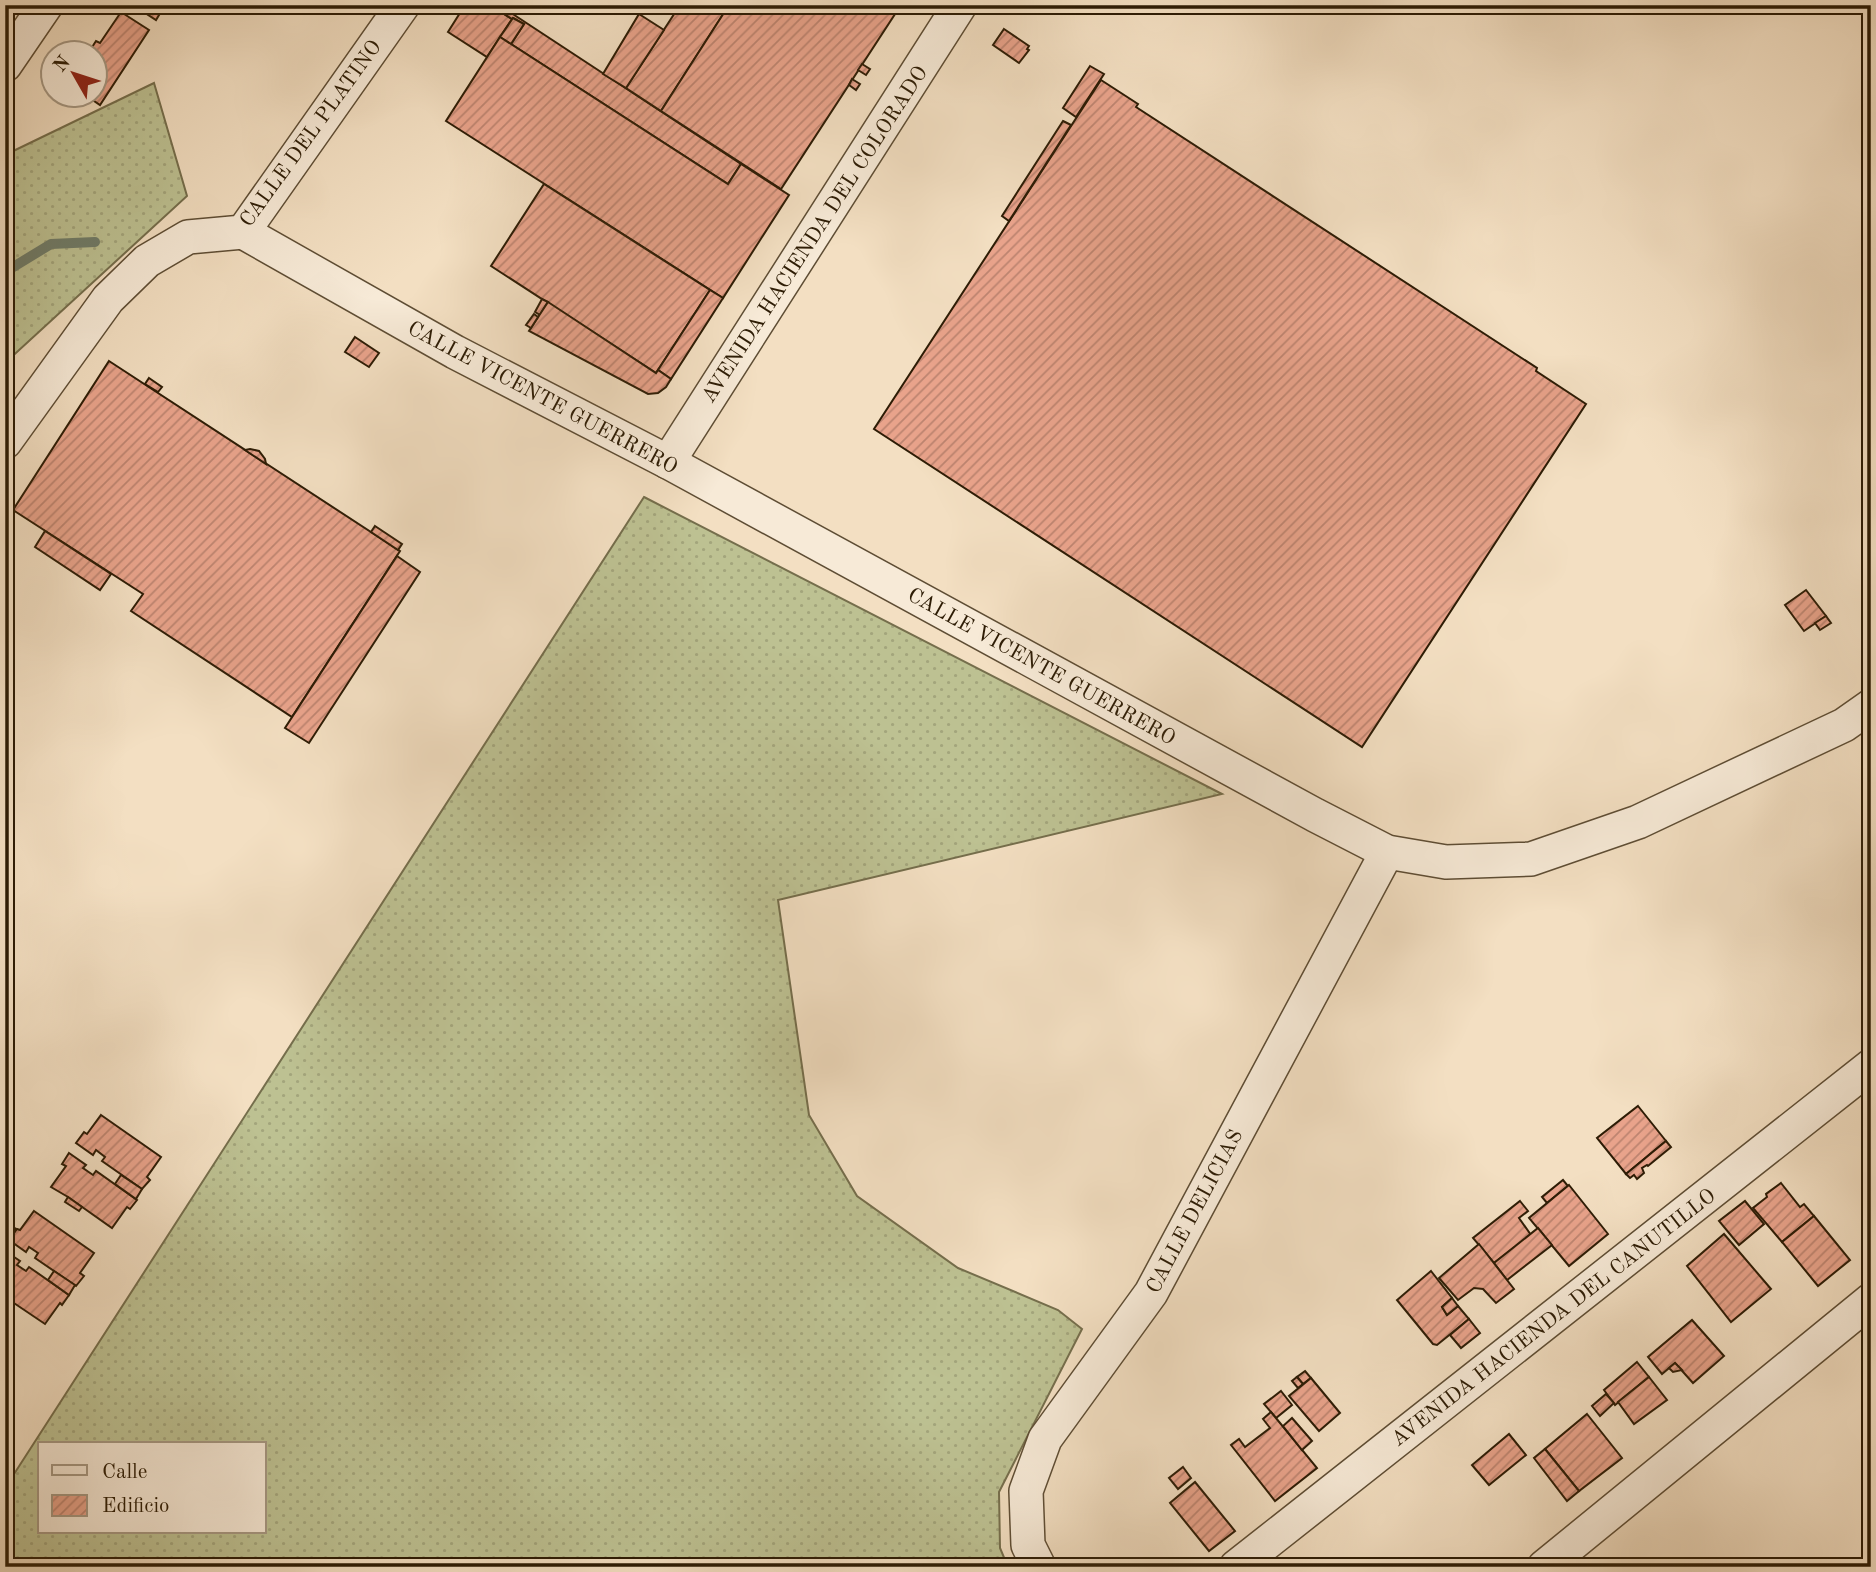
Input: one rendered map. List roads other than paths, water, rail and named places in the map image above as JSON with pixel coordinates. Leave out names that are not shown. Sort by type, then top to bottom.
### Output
[{"type":"street","points":[[5,65],[46,5]]},
{"type":"street","name":"CALLE DEL PLATINO","points":[[5,442],[108,299],[147,261],[188,237],[243,232],[402,5]]},
{"type":"street","name":"AVENIDA HACIENDA DEL COLORADO","points":[[668,462],[960,5]]},
{"type":"street","name":"CALLE VICENTE GUERRERO","points":[[243,232],[455,352],[668,462],[1387,852],[1446,862],[1531,859],[1639,822],[1844,725],[1871,706]]},
{"type":"street","name":"CALLE DELICIAS","points":[[1039,1567],[1028,1545],[1026,1491],[1045,1439],[1151,1293],[1387,852]]},
{"type":"street","name":"AVENIDA HACIENDA DEL CANUTILLO","points":[[1236,1567],[1871,1066]]},
{"type":"street","points":[[1544,1567],[1871,1300]]},
{"type":"waterway","points":[[5,272],[51,244],[95,242]]}]
